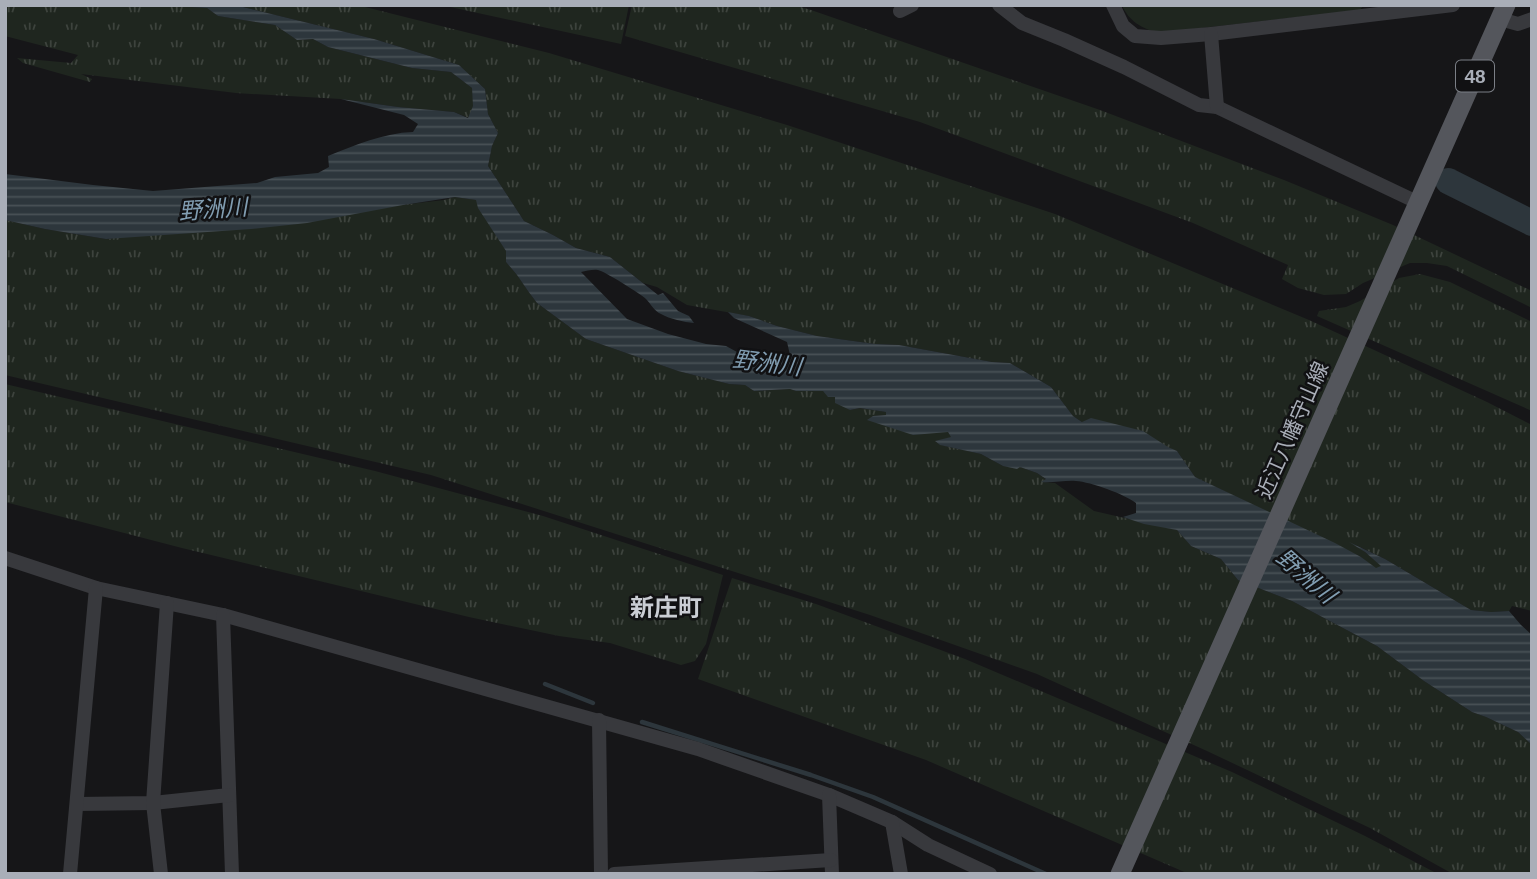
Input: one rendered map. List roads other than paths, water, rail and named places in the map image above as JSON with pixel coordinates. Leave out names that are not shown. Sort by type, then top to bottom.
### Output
[{"type":"main road","name":"近江八幡守山線","points":[[1121,872],[1503,12]]},
{"type":"street","points":[[999,5],[1022,23],[1124,67],[1199,105],[1217,107],[1423,194]]},
{"type":"street","points":[[1113,5],[1123,26],[1135,36],[1161,38],[1211,34],[1370,10],[1453,5]]},
{"type":"street","points":[[1503,12],[1518,24],[1532,19]]},
{"type":"street","points":[[1211,34],[1217,107]]},
{"type":"street","points":[[5,558],[96,588],[223,615],[698,749],[829,795],[892,822],[928,845],[990,874]]},
{"type":"street","points":[[71,874],[96,588]]},
{"type":"street","points":[[161,874],[153,803],[167,603]]},
{"type":"street","points":[[223,615],[232,874]]},
{"type":"street","points":[[599,720],[601,874]]},
{"type":"street","points":[[77,804],[153,803],[229,795]]},
{"type":"street","points":[[614,874],[832,867],[829,795]]},
{"type":"street","points":[[892,822],[901,874]]},
{"type":"water","name":"野洲川","points":[[160,5],[235,5],[374,39],[459,65],[485,89],[488,114],[498,133],[488,166],[524,221],[576,248],[610,257],[658,295],[663,293],[678,311],[689,316],[694,323],[659,313],[643,296],[602,271],[581,272],[627,319],[668,334],[767,357],[790,355],[787,342],[734,318],[728,312],[817,336],[899,345],[1010,363],[1051,387],[1073,416],[1082,422],[1091,418],[1143,431],[1177,451],[1195,477],[1335,543],[1376,568],[1381,566],[1349,542],[1385,559],[1471,610],[1509,611],[1532,635],[1532,745],[1518,732],[1472,712],[1377,646],[1292,601],[1238,580],[1221,559],[1191,546],[1177,530],[1123,517],[1136,513],[1136,503],[1116,492],[1082,482],[1041,482],[1046,479],[1037,473],[1020,467],[1017,469],[1003,466],[981,454],[940,445],[935,441],[951,437],[948,432],[913,435],[867,420],[873,416],[886,415],[886,412],[860,408],[850,410],[835,403],[835,397],[828,397],[823,391],[754,391],[745,385],[729,384],[678,371],[586,339],[537,303],[506,262],[506,251],[478,208],[476,200],[455,197],[307,223],[251,229],[106,239],[5,220],[5,174],[153,191],[257,183],[275,177],[318,173],[329,167],[328,156],[380,137],[413,132],[418,124],[404,115],[341,99],[454,112],[468,118],[473,106],[472,88],[451,72],[412,68],[328,47],[313,39],[297,40],[275,25],[218,16],[207,8]]},
{"type":"waterway","points":[[1448,181],[1532,223]]},
{"type":"waterway","points":[[545,684],[593,703]]},
{"type":"waterway","points":[[642,722],[873,797],[1046,874]]},
{"type":"district","name":"新庄町","points":[[666,607]]}]
